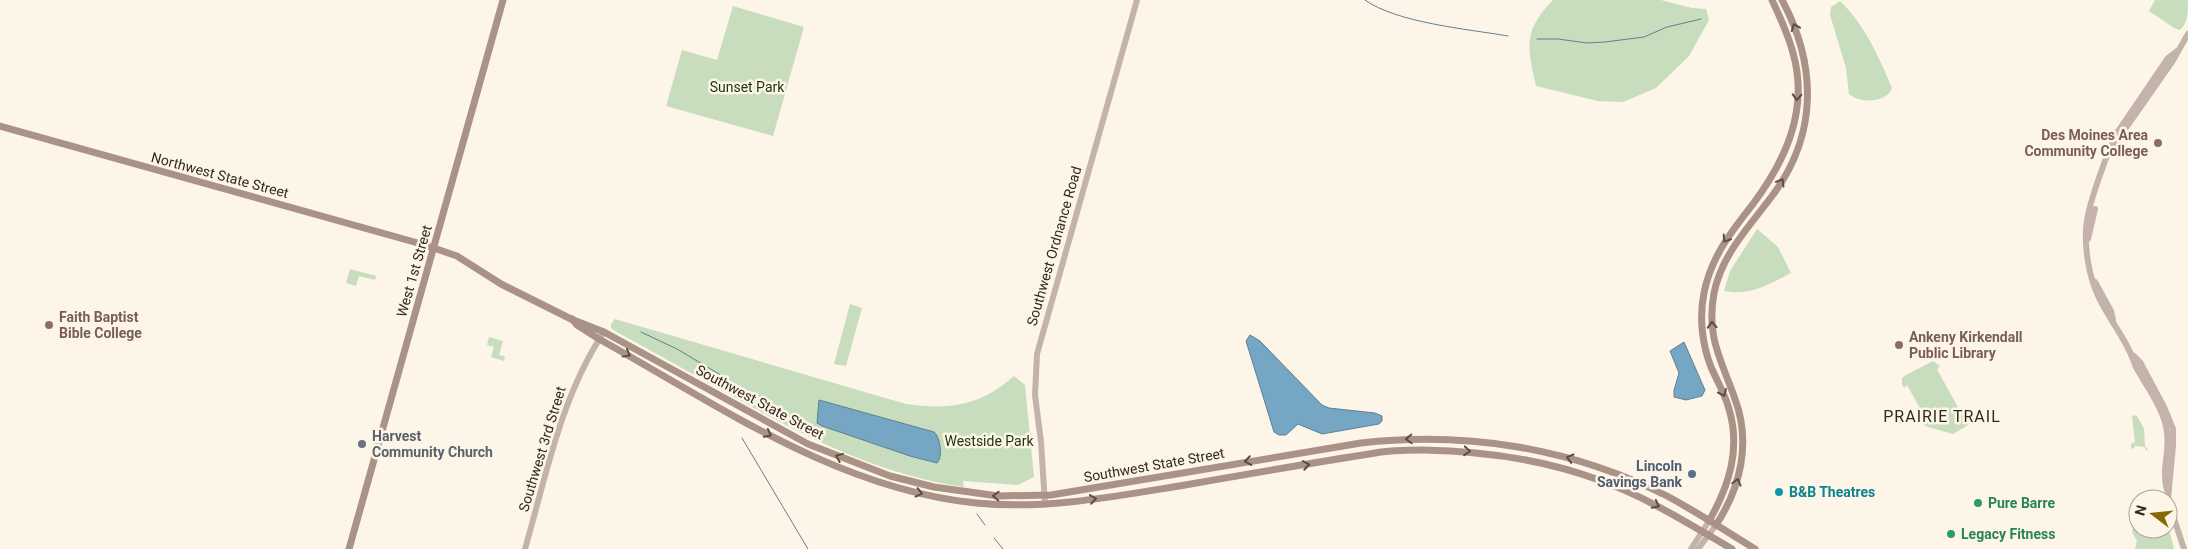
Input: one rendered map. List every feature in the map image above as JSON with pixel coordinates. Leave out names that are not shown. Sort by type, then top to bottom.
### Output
[{"type":"main road","name":"West 1st Street","points":[[349,549],[503,0]]},
{"type":"main road","points":[[1713,523],[1730,478],[1733,445],[1729,408],[1711,366],[1703,335],[1704,290],[1714,259],[1780,165],[1790,141],[1797,107],[1797,82],[1793,54],[1785,28],[1772,0]]},
{"type":"main road","points":[[1713,523],[1733,495],[1738,482],[1743,443],[1736,400],[1714,342],[1712,310],[1715,291],[1720,273],[1728,256],[1779,186],[1792,164],[1805,120],[1808,82],[1805,56],[1794,24],[1782,0]]},
{"type":"main road","name":"Northwest State Street","points":[[0,126],[434,247]]},
{"type":"main road","name":"Southwest State Street","points":[[434,247],[457,256],[494,281],[572,319],[604,332],[784,432],[848,461],[900,478],[951,491],[998,496],[1077,492],[1361,442],[1412,438],[1454,439],[1517,446],[1592,465],[1651,489],[1713,523],[1755,549]]},
{"type":"main road","name":"Southwest State Street","points":[[572,319],[577,325],[599,339],[785,443],[858,475],[899,488],[954,500],[993,504],[1045,504],[1176,486],[1375,452],[1436,450],[1512,457],[1578,473],[1635,494],[1732,549]]},
{"type":"street","name":"Southwest Ordnance Road","points":[[1045,504],[1035,388],[1037,354],[1137,0]]},
{"type":"street","points":[[2167,489],[2163,477],[2168,444],[2165,421],[2114,321],[2107,313],[2098,296],[2086,231],[2088,217],[2104,163],[2113,146],[2115,136],[2168,58],[2177,51],[2188,34]]},
{"type":"street","name":"Southwest 3rd Street","points":[[525,549],[571,395],[604,332]]},
{"type":"street","points":[[1691,549],[1713,523]]},
{"type":"street","points":[[2178,531],[2184,549]]},
{"type":"street","points":[[1698,549],[1705,533]]},
{"type":"green space","points":[[1553,0],[1661,0],[1692,8],[1706,9],[1709,20],[1689,56],[1656,88],[1623,102],[1598,101],[1536,86],[1531,60],[1530,40],[1536,21]]},
{"type":"green space","points":[[2155,0],[2188,0],[2187,17],[2185,24],[2180,30],[2149,11]]},
{"type":"green space","points":[[1840,1],[1857,20],[1876,53],[1892,88],[1885,97],[1866,100],[1849,94],[1846,68],[1830,15],[1831,7]]},
{"type":"green space","name":"Sunset Park","points":[[733,6],[804,27],[773,136],[666,106],[682,50],[717,60]]},
{"type":"green space","points":[[1757,229],[1778,247],[1791,273],[1751,291],[1724,291],[1730,271]]},
{"type":"green space","points":[[350,269],[376,276],[375,280],[359,276],[356,286],[346,283]]},
{"type":"green space","points":[[850,304],[862,308],[846,366],[834,364]]},
{"type":"green space","name":"Westside Park","points":[[615,319],[906,404],[951,406],[964,404],[989,394],[1014,376],[1025,385],[1034,477],[1018,485],[963,481],[964,487],[900,473],[869,462],[782,423],[615,331],[611,328],[611,324]]},
{"type":"green space","points":[[489,337],[503,341],[499,355],[505,356],[504,361],[491,357],[494,347],[487,345]]},
{"type":"green space","points":[[1933,361],[1940,366],[1937,370],[1964,418],[1966,415],[1969,420],[1968,425],[1953,434],[1925,426],[1918,415],[1921,410],[1907,385],[1904,388],[1902,384],[1902,378],[1906,375]]},
{"type":"green space","points":[[2134,415],[2137,416],[2144,429],[2145,446],[2148,449],[2146,451],[2145,447],[2135,446],[2134,449],[2131,448],[2131,444],[2135,442],[2132,417]]},
{"type":"green space","points":[[2136,539],[2171,539],[2174,549],[2135,549]]},
{"type":"water","points":[[1250,335],[1260,341],[1322,405],[1329,408],[1375,413],[1382,416],[1382,421],[1379,424],[1322,434],[1298,424],[1286,435],[1279,435],[1274,432],[1246,341]]},
{"type":"water","points":[[1684,342],[1705,390],[1702,396],[1686,400],[1674,397],[1679,373],[1670,351]]},
{"type":"water","points":[[819,400],[934,432],[938,437],[940,445],[939,460],[937,463],[910,456],[822,426],[817,423]]},
{"type":"waterway","points":[[1365,0],[1379,8],[1414,20],[1508,36]]},
{"type":"waterway","points":[[1537,39],[1558,39],[1587,43],[1605,42],[1644,37],[1667,27],[1701,19]]},
{"type":"waterway","points":[[641,332],[677,349],[724,377]]},
{"type":"waterway","points":[[742,438],[808,549]]},
{"type":"waterway","points":[[977,514],[985,525]]},
{"type":"waterway","points":[[994,538],[1003,549]]},
{"type":"place","name":"Des Moines Area Community College","points":[[2158,143]]},
{"type":"place","name":"Faith Baptist Bible College","points":[[49,325]]},
{"type":"place","name":"Ankeny Kirkendall Public Library","points":[[1899,345]]},
{"type":"place","name":"Harvest Community Church","points":[[362,444]]},
{"type":"place","name":"Lincoln Savings Bank","points":[[1692,474]]},
{"type":"place","name":"B&B Theatres","points":[[1779,492]]},
{"type":"place","name":"Pure Barre","points":[[1978,503]]},
{"type":"place","name":"Legacy Fitness","points":[[1951,534]]},
{"type":"district","name":"PRAIRIE TRAIL","points":[[1942,416]]}]
